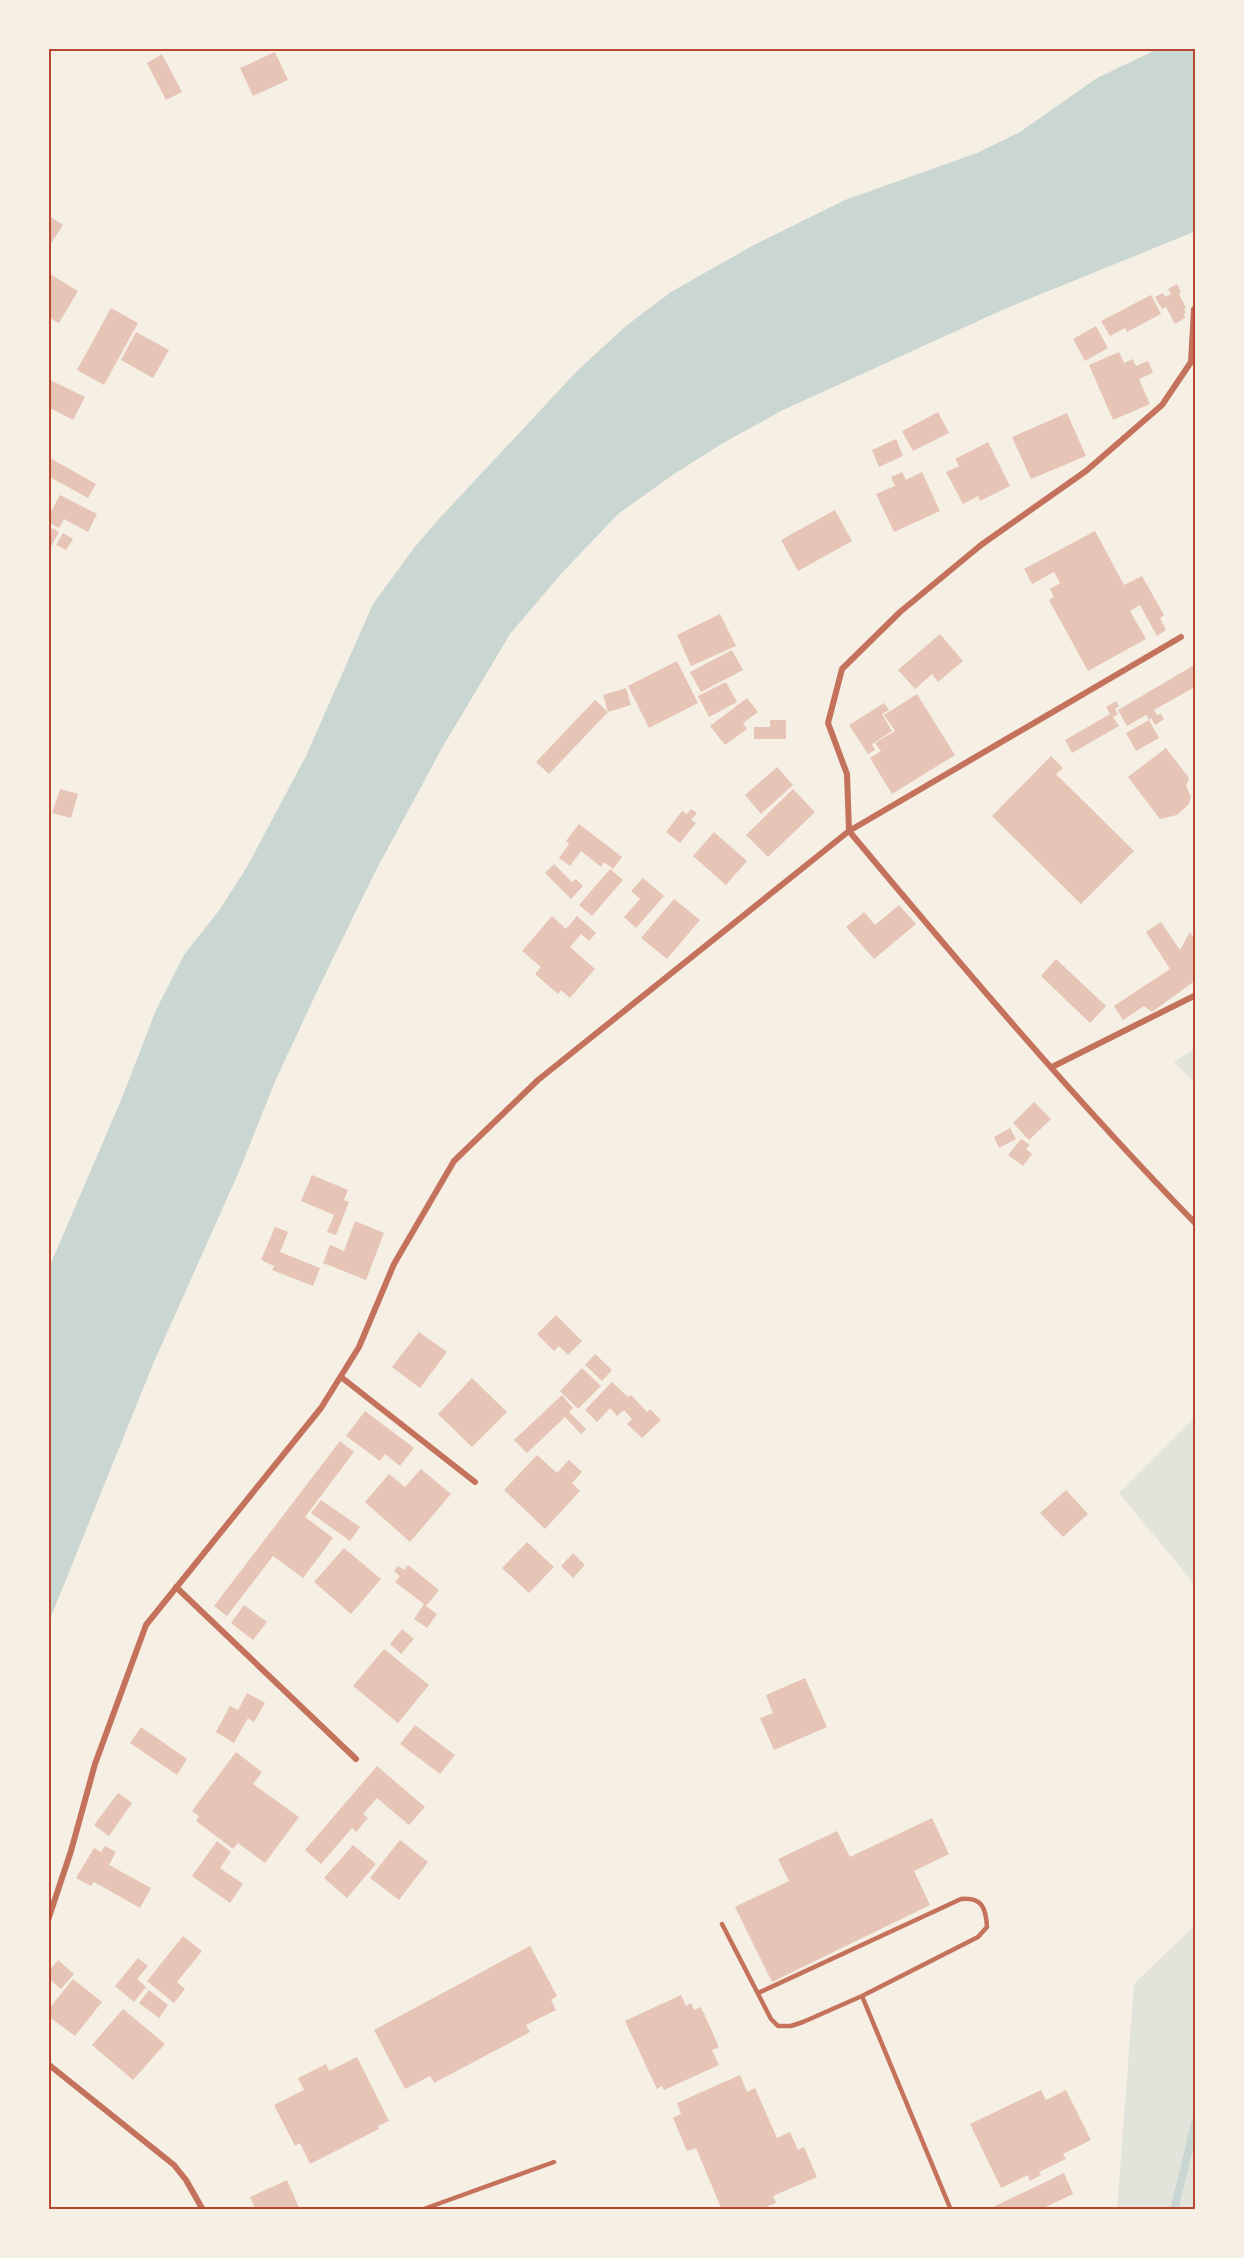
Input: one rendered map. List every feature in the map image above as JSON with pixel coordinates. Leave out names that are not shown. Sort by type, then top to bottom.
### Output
[{"type":"street","points":[[1196,306],[1191,362],[1162,405],[1086,471],[972,552],[900,612],[842,669],[828,723],[847,774],[849,831],[961,966],[1144,1172],[1196,1224]]},
{"type":"street","points":[[48,1920],[71,1851],[94,1764],[147,1625],[321,1408],[359,1347],[394,1264],[454,1161],[538,1080],[849,831],[1181,637]]},
{"type":"street","points":[[1052,1067],[1196,995]]},
{"type":"street","points":[[341,1377],[475,1482]]},
{"type":"street","points":[[176,1587],[356,1759]]},
{"type":"street","points":[[48,2064],[174,2165],[186,2180],[203,2210]]},
{"type":"lane","points":[[722,1924],[771,2019],[778,2026],[791,2026],[862,1996],[978,1937],[987,1927],[986,1916],[981,1903],[973,1898],[961,1899],[758,1993]]},
{"type":"lane","points":[[862,1996],[951,2210]]},
{"type":"lane","points":[[421,2210],[554,2162]]},
{"type":"shaded area","points":[[1160,48],[1196,48],[1196,231],[1002,310],[781,411],[723,443],[618,514],[560,575],[510,634],[442,748],[375,872],[276,1079],[238,1174],[153,1364],[48,1624],[48,1270],[122,1098],[156,1010],[184,955],[220,909],[247,867],[306,756],[373,604],[414,548],[438,520],[578,370],[626,326],[671,292],[752,246],[845,200],[977,153],[1020,132],[1097,78]]},
{"type":"shaded area","points":[[1196,1048],[1196,1084],[1174,1062]]},
{"type":"shaded area","points":[[1196,1416],[1196,1586],[1119,1493]]},
{"type":"shaded area","points":[[1196,1924],[1196,2210],[1117,2210],[1134,1984]]},
{"type":"building","points":[[275,52],[288,80],[253,96],[240,68]]},
{"type":"building","points":[[162,54],[182,92],[166,100],[147,63]]},
{"type":"building","points":[[48,215],[63,225],[48,248]]},
{"type":"building","points":[[48,273],[78,291],[59,323],[48,317]]},
{"type":"building","points":[[1177,284],[1186,313],[1185,318],[1175,324],[1166,307],[1162,309],[1155,297],[1163,293],[1165,297],[1171,294],[1168,289]]},
{"type":"building","points":[[1151,295],[1161,314],[1127,332],[1125,328],[1110,336],[1101,321]]},
{"type":"building","points":[[111,308],[138,323],[104,385],[77,370]]},
{"type":"building","points":[[1096,326],[1108,348],[1085,361],[1073,339]]},
{"type":"building","points":[[136,332],[169,350],[153,378],[121,360]]},
{"type":"building","points":[[1119,352],[1124,363],[1133,359],[1136,366],[1148,361],[1153,373],[1139,379],[1150,404],[1113,420],[1089,365]]},
{"type":"building","points":[[48,379],[85,397],[73,420],[48,407]]},
{"type":"building","points":[[938,412],[949,433],[913,451],[902,431]]},
{"type":"building","points":[[1067,413],[1086,456],[1031,479],[1012,437]]},
{"type":"building","points":[[896,439],[903,456],[879,467],[872,450]]},
{"type":"building","points":[[988,442],[1010,486],[980,501],[978,496],[963,504],[946,472],[959,466],[955,459]]},
{"type":"building","points":[[48,457],[96,484],[88,498],[48,476]]},
{"type":"building","points":[[902,472],[906,480],[922,472],[940,511],[894,532],[876,494],[895,486],[891,477]]},
{"type":"building","points":[[60,495],[97,514],[88,532],[64,519],[59,528],[48,522],[48,517]]},
{"type":"building","points":[[835,510],[852,541],[798,571],[781,540]]},
{"type":"building","points":[[52,528],[59,532],[48,552],[48,534]]},
{"type":"building","points":[[1095,531],[1124,585],[1142,576],[1164,615],[1160,618],[1166,630],[1157,636],[1140,605],[1130,611],[1146,639],[1088,671],[1049,600],[1054,597],[1050,589],[1060,583],[1054,572],[1032,584],[1024,569]]},
{"type":"building","points":[[63,533],[73,539],[66,550],[56,545]]},
{"type":"building","points":[[720,614],[736,646],[691,666],[677,635]]},
{"type":"building","points":[[940,634],[963,661],[938,682],[932,674],[915,689],[898,670]]},
{"type":"building","points":[[732,650],[743,670],[701,692],[690,672]]},
{"type":"building","points":[[677,661],[698,703],[649,728],[628,686]]},
{"type":"building","points":[[1196,664],[1196,694],[1193,688],[1154,710],[1164,719],[1155,725],[1146,715],[1127,726],[1118,710]]},
{"type":"building","points":[[726,682],[737,702],[709,717],[698,696]]},
{"type":"building","points":[[626,688],[631,705],[608,712],[603,695]]},
{"type":"building","points":[[917,694],[955,755],[892,794],[870,758],[881,751],[875,743],[895,731],[884,715]]},
{"type":"building","points":[[747,698],[758,712],[743,723],[747,729],[725,745],[710,726]]},
{"type":"building","points":[[595,700],[608,712],[549,774],[536,762]]},
{"type":"building","points":[[1116,701],[1119,706],[1115,709],[1118,714],[1113,717],[1119,726],[1072,753],[1065,740],[1110,714],[1106,707]]},
{"type":"building","points":[[884,703],[889,710],[882,714],[892,731],[872,744],[875,750],[868,754],[849,725]]},
{"type":"building","points":[[770,720],[786,720],[786,739],[754,739],[754,727],[770,727]]},
{"type":"building","points":[[1149,720],[1159,738],[1136,751],[1126,733]]},
{"type":"building","points":[[1166,748],[1189,778],[1186,786],[1191,797],[1189,804],[1177,815],[1160,819],[1128,777]]},
{"type":"building","points":[[1051,756],[1063,768],[1056,774],[1134,851],[1081,904],[992,816]]},
{"type":"building","points":[[777,767],[793,785],[761,814],[745,795]]},
{"type":"building","points":[[60,789],[78,794],[71,818],[52,813]]},
{"type":"building","points":[[793,789],[815,812],[768,857],[746,835]]},
{"type":"building","points":[[691,809],[697,813],[691,820],[696,823],[680,843],[666,832],[682,811],[687,814]]},
{"type":"building","points":[[579,824],[622,857],[613,869],[604,862],[601,867],[581,851],[570,866],[559,858],[569,844],[566,841]]},
{"type":"building","points":[[714,832],[747,861],[726,885],[693,856]]},
{"type":"building","points":[[554,864],[572,882],[576,879],[583,886],[571,899],[545,873]]},
{"type":"building","points":[[610,869],[623,880],[592,916],[579,905]]},
{"type":"building","points":[[643,878],[664,896],[636,928],[624,917],[640,899],[631,891]]},
{"type":"building","points":[[674,899],[700,920],[667,959],[641,938]]},
{"type":"building","points":[[899,905],[916,924],[874,959],[846,927],[864,912],[875,925]]},
{"type":"building","points":[[552,916],[566,929],[577,916],[596,933],[589,941],[581,934],[570,947],[595,969],[570,998],[561,990],[558,994],[535,974],[541,967],[522,951]]},
{"type":"building","points":[[1161,922],[1180,950],[1190,932],[1196,940],[1196,980],[1152,1012],[1144,1006],[1123,1020],[1114,1006],[1170,969],[1146,932]]},
{"type":"building","points":[[1056,959],[1106,1006],[1090,1023],[1041,976]]},
{"type":"building","points":[[1034,1102],[1051,1119],[1029,1140],[1013,1123]]},
{"type":"building","points":[[1010,1128],[1016,1139],[999,1148],[994,1137]]},
{"type":"building","points":[[1021,1139],[1030,1145],[1026,1149],[1032,1154],[1023,1166],[1008,1155]]},
{"type":"building","points":[[312,1175],[348,1190],[344,1200],[349,1202],[336,1235],[327,1232],[334,1215],[301,1201]]},
{"type":"building","points":[[355,1221],[384,1233],[366,1280],[323,1263],[330,1245],[344,1251]]},
{"type":"building","points":[[275,1227],[288,1232],[280,1252],[320,1268],[313,1286],[272,1270],[274,1266],[261,1260]]},
{"type":"building","points":[[556,1315],[582,1341],[568,1355],[559,1346],[554,1351],[537,1334]]},
{"type":"building","points":[[419,1332],[447,1352],[420,1388],[392,1367]]},
{"type":"building","points":[[595,1354],[612,1370],[602,1381],[585,1365]]},
{"type":"building","points":[[582,1368],[601,1386],[578,1409],[560,1391]]},
{"type":"building","points":[[472,1378],[507,1412],[472,1447],[438,1414]]},
{"type":"building","points":[[612,1382],[628,1397],[631,1395],[647,1412],[650,1409],[661,1420],[642,1438],[627,1424],[632,1419],[624,1410],[617,1416],[610,1408],[597,1422],[585,1410]]},
{"type":"building","points":[[562,1395],[573,1408],[569,1412],[586,1429],[581,1434],[565,1417],[527,1453],[514,1440]]},
{"type":"building","points":[[365,1411],[414,1448],[400,1466],[385,1454],[380,1461],[346,1436]]},
{"type":"building","points":[[340,1441],[354,1452],[305,1517],[333,1538],[303,1578],[273,1556],[227,1616],[214,1606]]},
{"type":"building","points":[[537,1455],[557,1473],[569,1460],[582,1472],[572,1483],[580,1491],[545,1529],[504,1490]]},
{"type":"building","points":[[421,1469],[451,1494],[410,1542],[365,1502],[389,1474],[405,1487]]},
{"type":"building","points":[[1066,1490],[1088,1514],[1063,1537],[1040,1513]]},
{"type":"building","points":[[321,1500],[360,1527],[350,1541],[311,1513]]},
{"type":"building","points":[[527,1542],[554,1567],[529,1593],[502,1568]]},
{"type":"building","points":[[344,1548],[381,1579],[351,1614],[314,1582]]},
{"type":"building","points":[[573,1553],[585,1565],[573,1578],[561,1566]]},
{"type":"building","points":[[408,1565],[439,1590],[426,1606],[437,1614],[427,1628],[414,1619],[424,1604],[395,1582],[400,1576],[394,1571],[398,1566],[404,1570]]},
{"type":"building","points":[[244,1605],[267,1622],[253,1640],[231,1623]]},
{"type":"building","points":[[402,1629],[414,1639],[401,1654],[390,1644]]},
{"type":"building","points":[[384,1649],[429,1685],[398,1723],[353,1686]]},
{"type":"building","points":[[805,1678],[827,1727],[774,1750],[760,1718],[773,1713],[766,1695]]},
{"type":"building","points":[[247,1693],[265,1703],[254,1722],[248,1718],[234,1743],[216,1732],[230,1706],[238,1710]]},
{"type":"building","points":[[415,1725],[455,1755],[440,1774],[400,1744]]},
{"type":"building","points":[[141,1727],[187,1759],[177,1775],[130,1743]]},
{"type":"building","points":[[236,1752],[262,1772],[253,1784],[299,1817],[265,1863],[238,1843],[233,1849],[196,1821],[199,1816],[192,1811]]},
{"type":"building","points":[[377,1766],[425,1807],[409,1825],[377,1798],[363,1814],[368,1818],[356,1832],[352,1828],[321,1864],[305,1850]]},
{"type":"building","points":[[118,1793],[132,1803],[109,1836],[94,1825]]},
{"type":"building","points":[[932,1818],[949,1854],[914,1871],[930,1905],[772,1982],[735,1907],[789,1881],[778,1859],[837,1831],[850,1857]]},
{"type":"building","points":[[400,1840],[428,1862],[399,1900],[370,1878]]},
{"type":"building","points":[[217,1841],[231,1852],[220,1868],[243,1884],[230,1903],[192,1876]]},
{"type":"building","points":[[353,1845],[376,1864],[347,1898],[324,1878]]},
{"type":"building","points":[[105,1846],[116,1852],[109,1865],[151,1888],[140,1908],[94,1882],[91,1886],[76,1878],[94,1848],[101,1852]]},
{"type":"building","points":[[183,1936],[202,1951],[177,1982],[185,1989],[174,2003],[147,1981]]},
{"type":"building","points":[[530,1946],[557,1996],[551,2000],[556,2010],[526,2025],[530,2032],[434,2083],[430,2076],[405,2089],[374,2030]]},
{"type":"building","points":[[138,1958],[148,1966],[137,1979],[146,1987],[134,2002],[115,1986]]},
{"type":"building","points":[[58,1960],[74,1974],[61,1989],[48,1978],[48,1972]]},
{"type":"building","points":[[73,1979],[102,2002],[75,2036],[48,2016],[48,2010]]},
{"type":"building","points":[[149,1990],[168,2005],[159,2018],[139,2003]]},
{"type":"building","points":[[681,1995],[686,2006],[691,2003],[694,2010],[701,2007],[719,2047],[712,2050],[719,2065],[664,2090],[662,2086],[657,2089],[625,2021]]},
{"type":"building","points":[[123,2009],[165,2044],[133,2080],[92,2045]]},
{"type":"building","points":[[357,2057],[389,2121],[378,2126],[379,2129],[310,2164],[300,2143],[295,2146],[274,2105],[304,2090],[298,2078],[326,2064],[329,2071]]},
{"type":"building","points":[[740,2075],[747,2092],[755,2088],[777,2138],[790,2132],[798,2150],[804,2147],[817,2177],[773,2196],[776,2203],[758,2210],[722,2210],[696,2148],[687,2151],[673,2118],[681,2114],[677,2103]]},
{"type":"building","points":[[1041,2090],[1046,2100],[1066,2090],[1091,2140],[1063,2154],[1066,2159],[1039,2172],[1041,2175],[1030,2181],[1028,2175],[1001,2188],[970,2124]]},
{"type":"building","points":[[1064,2173],[1073,2194],[1039,2210],[987,2210]]},
{"type":"building","points":[[287,2180],[300,2210],[256,2210],[250,2197]]},
{"type":"waterway","points":[[1174,2210],[1196,2120]]}]
